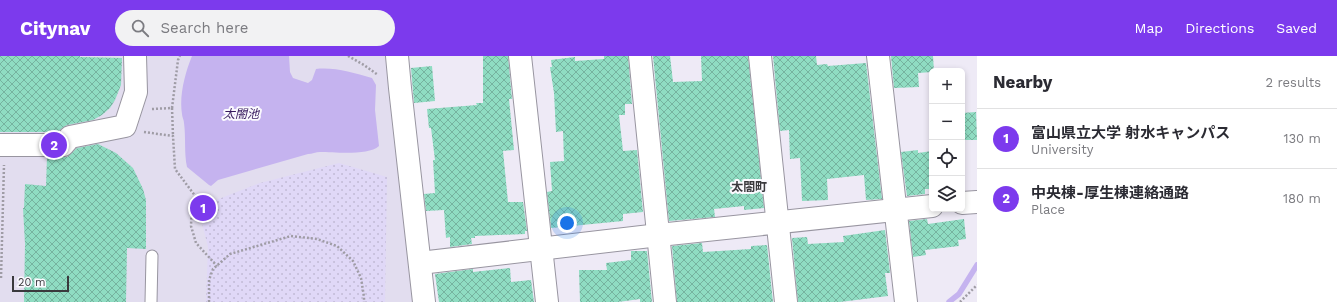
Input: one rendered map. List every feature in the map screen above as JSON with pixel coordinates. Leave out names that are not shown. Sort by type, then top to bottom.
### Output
[{"type":"street","points":[[2,152],[54,145],[70,137],[125,126],[136,92],[135,56]]},
{"type":"street","points":[[397,56],[424,302]]},
{"type":"street","points":[[520,56],[547,302]]},
{"type":"street","points":[[640,56],[665,302]]},
{"type":"street","points":[[760,56],[786,302]]},
{"type":"street","points":[[878,56],[894,210],[906,302]]},
{"type":"street","points":[[965,203],[977,202]]},
{"type":"street","points":[[420,263],[929,206]]},
{"type":"lane","points":[[151,302],[152,256]]},
{"type":"path","points":[[180,56],[178,60],[172,108],[175,169],[196,196],[192,200],[191,226],[196,243],[217,266]]},
{"type":"path","points":[[125,126],[149,109],[172,108]]},
{"type":"path","points":[[125,126],[144,132],[173,136]]},
{"type":"path","points":[[1,278],[3,219],[2,152]]},
{"type":"path","points":[[209,302],[210,280],[213,269],[230,254],[292,236],[317,239],[337,246],[353,261],[361,278],[364,302]]},
{"type":"path","points":[[960,302],[977,285]]},
{"type":"shaded area","points":[[0,56],[386,56],[414,260],[417,302],[0,302]]},
{"type":"shaded area","points":[[339,163],[387,177],[385,302],[206,302],[208,247],[198,207],[260,183]]},
{"type":"water","name":"太閤池","points":[[192,56],[289,56],[290,72],[293,78],[308,83],[312,80],[316,69],[351,72],[372,78],[376,85],[375,110],[379,146],[374,149],[359,152],[320,152],[308,154],[218,180],[211,186],[187,167],[186,162],[185,129],[181,100],[185,77]]},
{"type":"building","points":[[0,56],[80,56],[122,58],[121,85],[110,108],[102,115],[93,120],[67,125],[54,136],[46,132],[0,132]]},
{"type":"building","points":[[483,56],[508,56],[512,99],[509,99],[514,150],[503,151],[508,202],[523,202],[527,231],[525,231],[525,234],[475,236],[475,238],[471,238],[472,244],[450,247],[450,237],[446,238],[444,210],[426,211],[424,194],[435,193],[433,160],[435,160],[427,109],[477,105],[476,103],[483,103]]},
{"type":"building","points":[[604,56],[628,56],[632,104],[625,104],[625,115],[619,115],[623,151],[637,150],[643,212],[623,214],[623,221],[551,228],[547,192],[552,191],[550,162],[564,161],[563,131],[556,132],[554,93],[550,67],[552,67],[551,60],[575,57],[575,61],[604,59]]},
{"type":"building","points":[[653,56],[670,56],[673,82],[702,81],[701,56],[748,56],[764,208],[744,210],[744,206],[714,209],[715,217],[669,221]]},
{"type":"building","points":[[773,56],[816,56],[817,65],[827,64],[828,66],[866,63],[882,199],[866,200],[864,175],[827,179],[828,200],[802,201],[800,158],[790,159],[789,130],[780,131]]},
{"type":"building","points":[[891,56],[933,56],[934,68],[929,68],[929,72],[918,73],[919,87],[894,88]]},
{"type":"building","points":[[432,66],[435,101],[414,103],[411,68]]},
{"type":"building","points":[[976,112],[977,140],[965,140],[965,113]]},
{"type":"building","points":[[98,144],[116,153],[133,168],[143,189],[146,200],[146,249],[127,248],[126,302],[24,302],[25,244],[23,208],[25,184],[46,186],[47,157],[54,154],[60,157],[67,157],[77,148]]},
{"type":"building","points":[[918,150],[918,153],[929,151],[929,189],[925,189],[925,194],[907,196],[901,152]]},
{"type":"building","points":[[927,219],[928,224],[964,219],[966,239],[958,240],[959,246],[925,250],[926,255],[913,257],[909,221]]},
{"type":"building","points":[[885,230],[890,273],[885,273],[888,296],[840,302],[798,302],[792,238],[807,237],[808,244],[844,242],[843,236]]},
{"type":"building","points":[[702,243],[703,252],[751,249],[751,246],[767,245],[773,302],[677,302],[672,246]]},
{"type":"building","points":[[631,251],[647,251],[652,302],[640,302],[640,299],[618,302],[580,302],[579,270],[607,270],[606,263],[631,260]]},
{"type":"building","points":[[510,268],[511,282],[531,280],[534,302],[439,302],[435,274],[473,269],[473,272]]},
{"type":"waterway","points":[[949,302],[959,294],[977,265]]},
{"type":"place","name":"中央棟-厚生棟連絡通路","points":[[54,145]]},
{"type":"place","name":"富山県立大学 射水キャンパス","points":[[203,208]]},
{"type":"district","name":"太閤町","points":[[749,187]]}]
